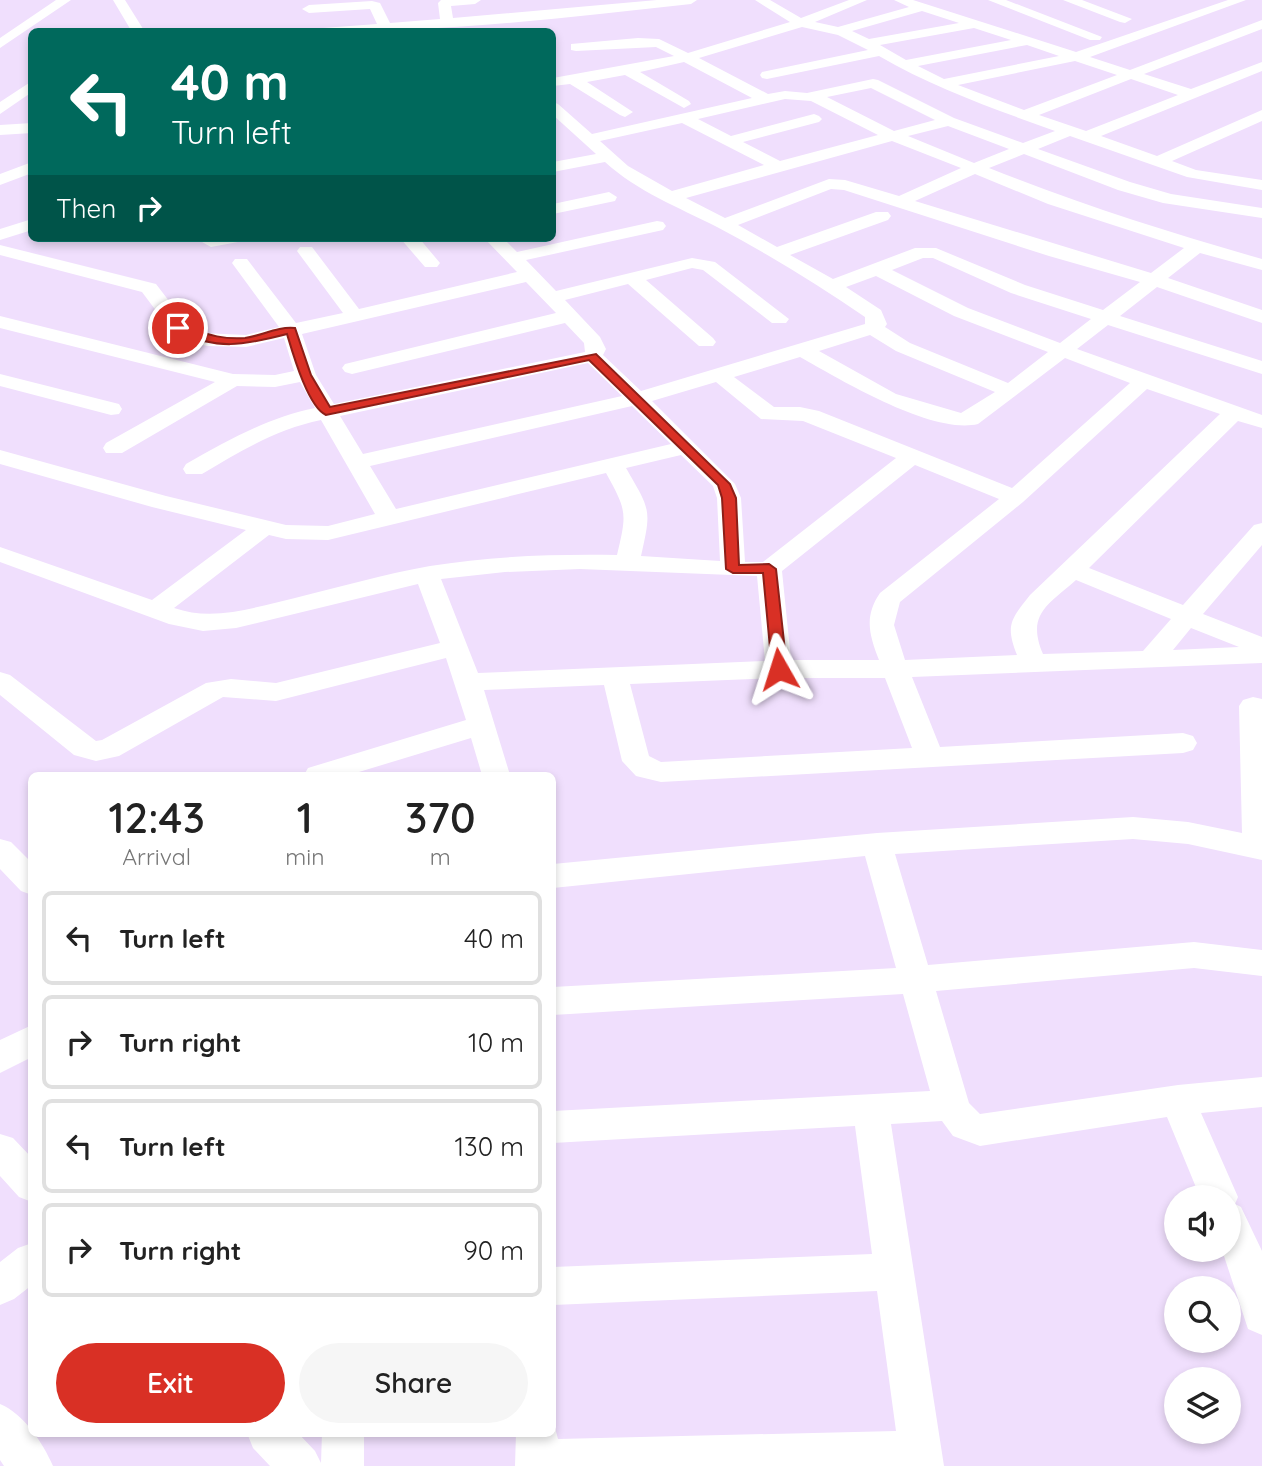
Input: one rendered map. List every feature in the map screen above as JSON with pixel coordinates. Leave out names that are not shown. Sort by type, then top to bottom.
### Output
[{"type":"street","points":[[2,42],[65,0]]},
{"type":"street","points":[[119,0],[136,28]]},
{"type":"street","points":[[447,22],[443,4],[475,0]]},
{"type":"street","points":[[373,28],[691,0]]},
{"type":"street","points":[[626,70],[687,57],[861,0]]},
{"type":"street","points":[[900,0],[1191,94]]},
{"type":"street","points":[[994,0],[1095,37]]},
{"type":"street","points":[[1069,0],[1125,19]]},
{"type":"street","points":[[943,84],[1075,57],[1240,0]]},
{"type":"street","points":[[767,4],[799,22],[838,31],[875,47],[903,65],[943,84],[1024,115],[1193,174],[1262,185]]},
{"type":"street","points":[[767,4],[799,4]]},
{"type":"street","points":[[309,9],[372,5],[385,27]]},
{"type":"street","points":[[804,40],[923,7]]},
{"type":"street","points":[[555,14],[580,52],[626,70],[729,141],[778,166]]},
{"type":"street","points":[[485,19],[491,28]]},
{"type":"street","points":[[766,75],[975,24]]},
{"type":"street","points":[[1024,115],[1262,24]]},
{"type":"street","points":[[1167,25],[1241,47]]},
{"type":"street","points":[[580,52],[649,41],[666,45],[766,99]]},
{"type":"street","points":[[2,42],[28,43]]},
{"type":"street","points":[[903,65],[1025,42]]},
{"type":"street","points":[[574,80],[580,52]]},
{"type":"street","points":[[783,55],[808,65]]},
{"type":"street","points":[[901,202],[1022,148],[1077,134],[1191,94],[1262,65]]},
{"type":"street","points":[[556,82],[574,80],[625,113]]},
{"type":"street","points":[[556,134],[583,134],[684,111],[785,95],[813,96],[873,83],[949,121],[1124,186],[1170,199],[1262,213]]},
{"type":"street","points":[[4,102],[28,87]]},
{"type":"street","points":[[813,96],[891,135],[1116,222],[1262,265]]},
{"type":"street","points":[[4,102],[28,101]]},
{"type":"street","points":[[355,463],[637,399],[802,350],[872,328],[877,324],[874,314],[832,286],[724,224],[668,198],[622,169],[556,110]]},
{"type":"street","points":[[1157,162],[1262,115]]},
{"type":"street","points":[[729,141],[814,119]]},
{"type":"street","points":[[668,198],[949,121]]},
{"type":"street","points":[[0,130],[28,128]]},
{"type":"street","points":[[1231,129],[1252,135]]},
{"type":"street","points":[[556,166],[608,157]]},
{"type":"street","points":[[1234,182],[1262,168]]},
{"type":"street","points":[[0,180],[28,169]]},
{"type":"street","points":[[724,224],[829,184],[845,185],[1055,252],[1196,292],[1262,317]]},
{"type":"street","points":[[556,208],[608,197]]},
{"type":"street","points":[[775,254],[882,216]]},
{"type":"street","points":[[3,232],[28,224]]},
{"type":"street","points":[[512,258],[657,226]]},
{"type":"street","points":[[413,242],[431,263]]},
{"type":"street","points":[[194,469],[270,427],[326,412],[592,356],[596,349],[593,341],[497,242]]},
{"type":"street","points":[[802,350],[889,398],[947,418],[970,419],[1198,246]]},
{"type":"street","points":[[0,250],[149,288],[158,295],[178,328],[204,339],[246,341],[530,275]]},
{"type":"street","points":[[306,251],[355,316]]},
{"type":"street","points":[[832,286],[928,251],[1018,289],[1262,368]]},
{"type":"street","points":[[241,262],[291,330],[306,375],[389,518]]},
{"type":"street","points":[[550,298],[701,263],[709,266],[779,319]]},
{"type":"street","points":[[877,269],[961,312],[1262,422]]},
{"type":"street","points":[[632,278],[706,342]]},
{"type":"street","points":[[352,368],[568,316]]},
{"type":"street","points":[[0,322],[233,380],[275,381],[306,375]]},
{"type":"street","points":[[872,328],[903,346],[1010,391]]},
{"type":"street","points":[[592,356],[724,484],[729,498],[733,569]]},
{"type":"street","points":[[718,374],[769,414],[800,413],[811,416],[1015,497]]},
{"type":"street","points":[[0,380],[111,409]]},
{"type":"street","points":[[114,448],[233,380]]},
{"type":"street","points":[[930,757],[880,627],[880,611],[889,598],[1015,497],[1144,381]]},
{"type":"street","points":[[1033,663],[1022,635],[1025,618],[1039,600],[1234,412]]},
{"type":"street","points":[[0,457],[160,502],[306,534],[328,533],[687,447]]},
{"type":"street","points":[[0,554],[178,618],[203,623],[236,620],[427,574],[482,564],[555,560],[769,569],[912,456]]},
{"type":"street","points":[[612,463],[636,506],[637,521],[627,562]]},
{"type":"street","points":[[155,610],[265,527]]},
{"type":"street","points":[[1151,659],[1262,530]]},
{"type":"street","points":[[769,569],[779,669]]},
{"type":"street","points":[[1073,570],[1262,647]]},
{"type":"street","points":[[427,574],[483,725],[495,772]]},
{"type":"street","points":[[0,681],[48,716],[84,748],[96,751],[109,749],[216,689],[228,686],[262,694],[276,692],[456,647]]},
{"type":"street","points":[[468,682],[1262,654]]},
{"type":"street","points":[[615,677],[636,761],[646,769],[661,772],[1184,743]]},
{"type":"street","points":[[556,876],[877,844],[1133,828],[1188,833],[1259,848],[1254,706]]},
{"type":"street","points":[[327,772],[483,725]]},
{"type":"street","points":[[877,844],[952,1105],[959,1121],[968,1127],[980,1130],[1178,1100],[1262,1092]]},
{"type":"street","points":[[0,850],[28,879]]},
{"type":"street","points":[[556,1002],[915,980],[1194,955],[1262,963]]},
{"type":"street","points":[[0,1058],[28,1041]]},
{"type":"street","points":[[1178,1100],[1214,1185]]},
{"type":"street","points":[[556,1128],[952,1105]]},
{"type":"street","points":[[537,1454],[922,1459],[871,1111]]},
{"type":"street","points":[[0,1150],[28,1181]]},
{"type":"street","points":[[1241,1248],[1262,1315]]},
{"type":"street","points":[[0,1286],[28,1264]]},
{"type":"street","points":[[556,1286],[893,1272]]},
{"type":"street","points":[[0,1426],[31,1466]]},
{"type":"street","points":[[272,1437],[300,1466]]},
{"type":"street","points":[[342,1466],[343,1437]]},
{"type":"route","points":[[178,328],[204,339],[224,341],[246,341],[291,330],[306,375],[326,412],[592,356],[724,484],[729,498],[733,569],[769,569],[779,669]]}]
